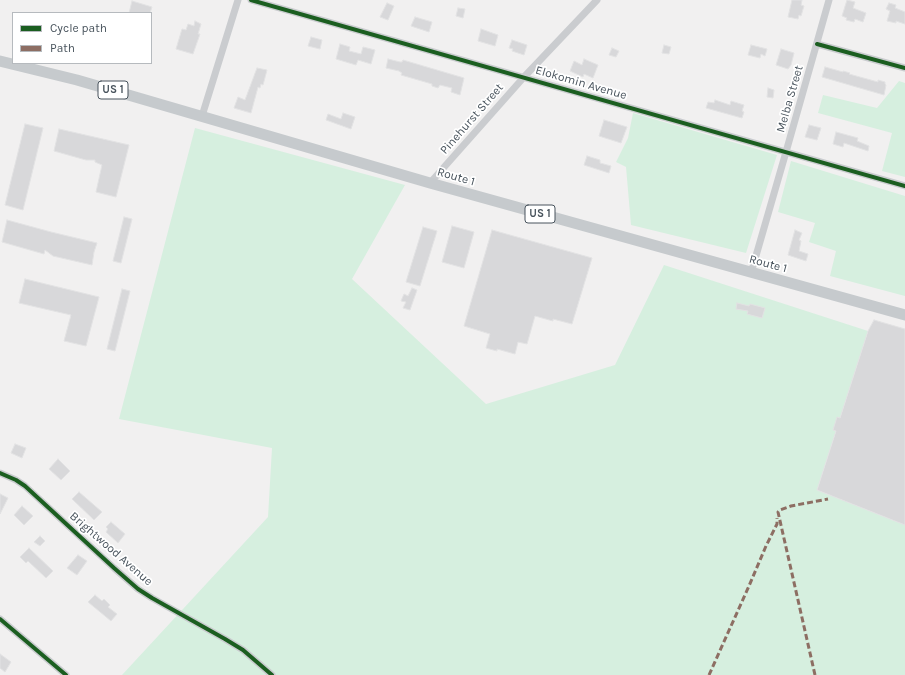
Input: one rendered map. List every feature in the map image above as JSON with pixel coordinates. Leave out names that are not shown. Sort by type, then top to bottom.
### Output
[{"type":"main road","name":"Route 1","points":[[0,60],[12,63]]},
{"type":"main road","name":"Route 1","points":[[15,64],[202,116],[430,184],[905,315]]},
{"type":"street","points":[[202,116],[238,0]]},
{"type":"street","name":"Elokomin Avenue","points":[[251,0],[905,186]]},
{"type":"street","name":"Pinehurst Street","points":[[430,184],[524,77],[597,0]]},
{"type":"street","name":"Melba Street","points":[[751,273],[829,0]]},
{"type":"street","points":[[817,44],[905,68]]},
{"type":"street","name":"Brightwood Avenue","points":[[0,473],[25,486],[138,589],[226,639],[243,650],[272,675]]},
{"type":"street","points":[[0,619],[66,675]]},
{"type":"green space","points":[[899,81],[905,83],[905,177],[882,171],[892,133],[818,113],[823,95],[877,108]]},
{"type":"green space","points":[[633,113],[777,155],[746,253],[631,225],[626,167],[616,162],[628,138]]},
{"type":"green space","points":[[195,128],[405,185],[352,279],[486,404],[615,365],[664,265],[868,331],[817,490],[905,525],[905,675],[122,675],[268,517],[272,448],[119,419]]},
{"type":"green space","points":[[791,161],[905,196],[905,296],[830,276],[836,251],[809,242],[815,223],[778,212]]},
{"type":"building","points":[[792,0],[802,0],[801,5],[804,6],[801,16],[799,15],[798,19],[788,17]]},
{"type":"building","points":[[847,0],[855,2],[853,8],[866,13],[863,22],[855,19],[854,22],[846,20],[847,18],[842,16]]},
{"type":"building","points":[[132,1],[152,7],[150,12],[129,12]]},
{"type":"building","points":[[387,3],[394,6],[388,20],[380,17]]},
{"type":"building","points":[[889,3],[896,5],[895,8],[905,12],[905,24],[896,21],[896,23],[887,21],[890,11],[886,9]]},
{"type":"building","points":[[458,8],[465,9],[463,18],[456,16]]},
{"type":"building","points":[[415,17],[432,22],[429,32],[411,26]]},
{"type":"building","points":[[195,21],[201,24],[198,34],[200,34],[193,54],[176,49],[182,29],[186,30],[188,24],[194,26]]},
{"type":"building","points":[[481,29],[498,35],[495,46],[478,41]]},
{"type":"building","points":[[311,37],[322,40],[320,49],[308,46]]},
{"type":"building","points":[[512,40],[527,45],[524,55],[512,51],[513,49],[509,48]]},
{"type":"building","points":[[340,44],[350,47],[349,51],[361,54],[363,47],[375,50],[371,64],[358,60],[356,65],[336,59]]},
{"type":"building","points":[[664,45],[671,47],[669,54],[662,53]]},
{"type":"building","points":[[751,45],[767,49],[765,56],[761,54],[760,58],[748,55]]},
{"type":"building","points":[[612,48],[619,51],[616,57],[609,55]]},
{"type":"building","points":[[781,49],[794,53],[791,65],[788,69],[776,65]]},
{"type":"building","points":[[388,59],[400,62],[403,60],[464,78],[460,95],[451,92],[452,88],[440,85],[438,88],[432,86],[432,84],[401,75],[402,73],[399,71],[386,68]]},
{"type":"building","points":[[584,59],[598,65],[593,78],[584,74],[583,77],[570,71],[574,61],[582,65]]},
{"type":"building","points":[[825,67],[878,82],[878,80],[885,82],[886,85],[884,95],[822,77]]},
{"type":"building","points":[[257,68],[267,70],[263,85],[261,84],[260,88],[258,87],[251,113],[234,108],[238,97],[245,100]]},
{"type":"building","points":[[768,88],[774,90],[773,98],[767,97]]},
{"type":"building","points":[[715,100],[730,105],[731,101],[744,105],[742,118],[706,108],[708,102],[714,103]]},
{"type":"building","points":[[343,113],[355,117],[351,129],[326,120],[328,114],[341,119]]},
{"type":"building","points":[[604,120],[627,127],[621,143],[599,136]]},
{"type":"building","points":[[25,124],[43,128],[23,210],[5,205]]},
{"type":"building","points":[[809,125],[821,128],[817,140],[805,137]]},
{"type":"building","points":[[59,129],[129,145],[116,197],[96,192],[102,165],[95,162],[95,160],[86,160],[54,151]]},
{"type":"building","points":[[836,132],[858,138],[857,141],[869,146],[868,151],[844,143],[843,147],[833,144]]},
{"type":"building","points":[[587,156],[600,160],[600,163],[611,166],[609,173],[584,165]]},
{"type":"building","points":[[124,217],[132,219],[121,263],[113,261]]},
{"type":"building","points":[[7,220],[97,243],[92,265],[53,256],[45,250],[44,254],[2,242]]},
{"type":"building","points":[[452,226],[474,232],[464,268],[442,262]]},
{"type":"building","points":[[423,227],[437,231],[420,286],[406,282]]},
{"type":"building","points":[[492,230],[592,258],[572,324],[535,316],[527,344],[518,342],[515,354],[497,349],[497,351],[486,348],[490,334],[464,326]]},
{"type":"building","points":[[795,230],[802,233],[799,240],[801,241],[799,251],[808,254],[806,261],[788,255]]},
{"type":"building","points":[[25,279],[99,297],[86,346],[64,341],[71,315],[19,303]]},
{"type":"building","points":[[412,288],[417,290],[410,310],[403,308],[406,302],[401,301],[404,294],[408,296]]},
{"type":"building","points":[[122,289],[130,291],[115,351],[107,349]]},
{"type":"building","points":[[737,303],[749,306],[750,304],[765,308],[762,318],[747,314],[748,311],[736,309]]},
{"type":"building","points":[[874,320],[905,329],[905,525],[817,490],[836,431],[833,430],[837,417],[840,418],[868,331]]},
{"type":"building","points":[[15,444],[26,448],[22,458],[11,453]]},
{"type":"building","points":[[58,459],[70,471],[61,480],[49,469]]},
{"type":"building","points":[[79,492],[102,512],[94,520],[72,499]]},
{"type":"building","points":[[0,494],[8,498],[0,514]]},
{"type":"building","points":[[22,506],[33,516],[24,525],[14,515]]},
{"type":"building","points":[[111,522],[125,534],[118,543],[106,532],[108,529],[106,527]]},
{"type":"building","points":[[40,536],[45,541],[40,546],[34,542]]},
{"type":"building","points":[[29,548],[53,571],[46,578],[28,561],[26,563],[20,557]]},
{"type":"building","points":[[78,555],[87,561],[77,575],[67,568]]},
{"type":"building","points":[[95,595],[102,601],[104,599],[110,605],[108,607],[117,614],[111,621],[88,602]]},
{"type":"building","points":[[0,654],[11,662],[5,672],[0,668]]},
{"type":"marked path","points":[[815,675],[778,512],[791,506],[828,499]]},
{"type":"marked path","points":[[709,675],[777,524],[777,518]]},
{"type":"cycle path","points":[[251,0],[905,186]]},
{"type":"cycle path","points":[[817,44],[905,68]]},
{"type":"cycle path","points":[[0,473],[25,486],[138,589],[243,650],[272,675]]},
{"type":"cycle path","points":[[0,619],[66,675]]}]
